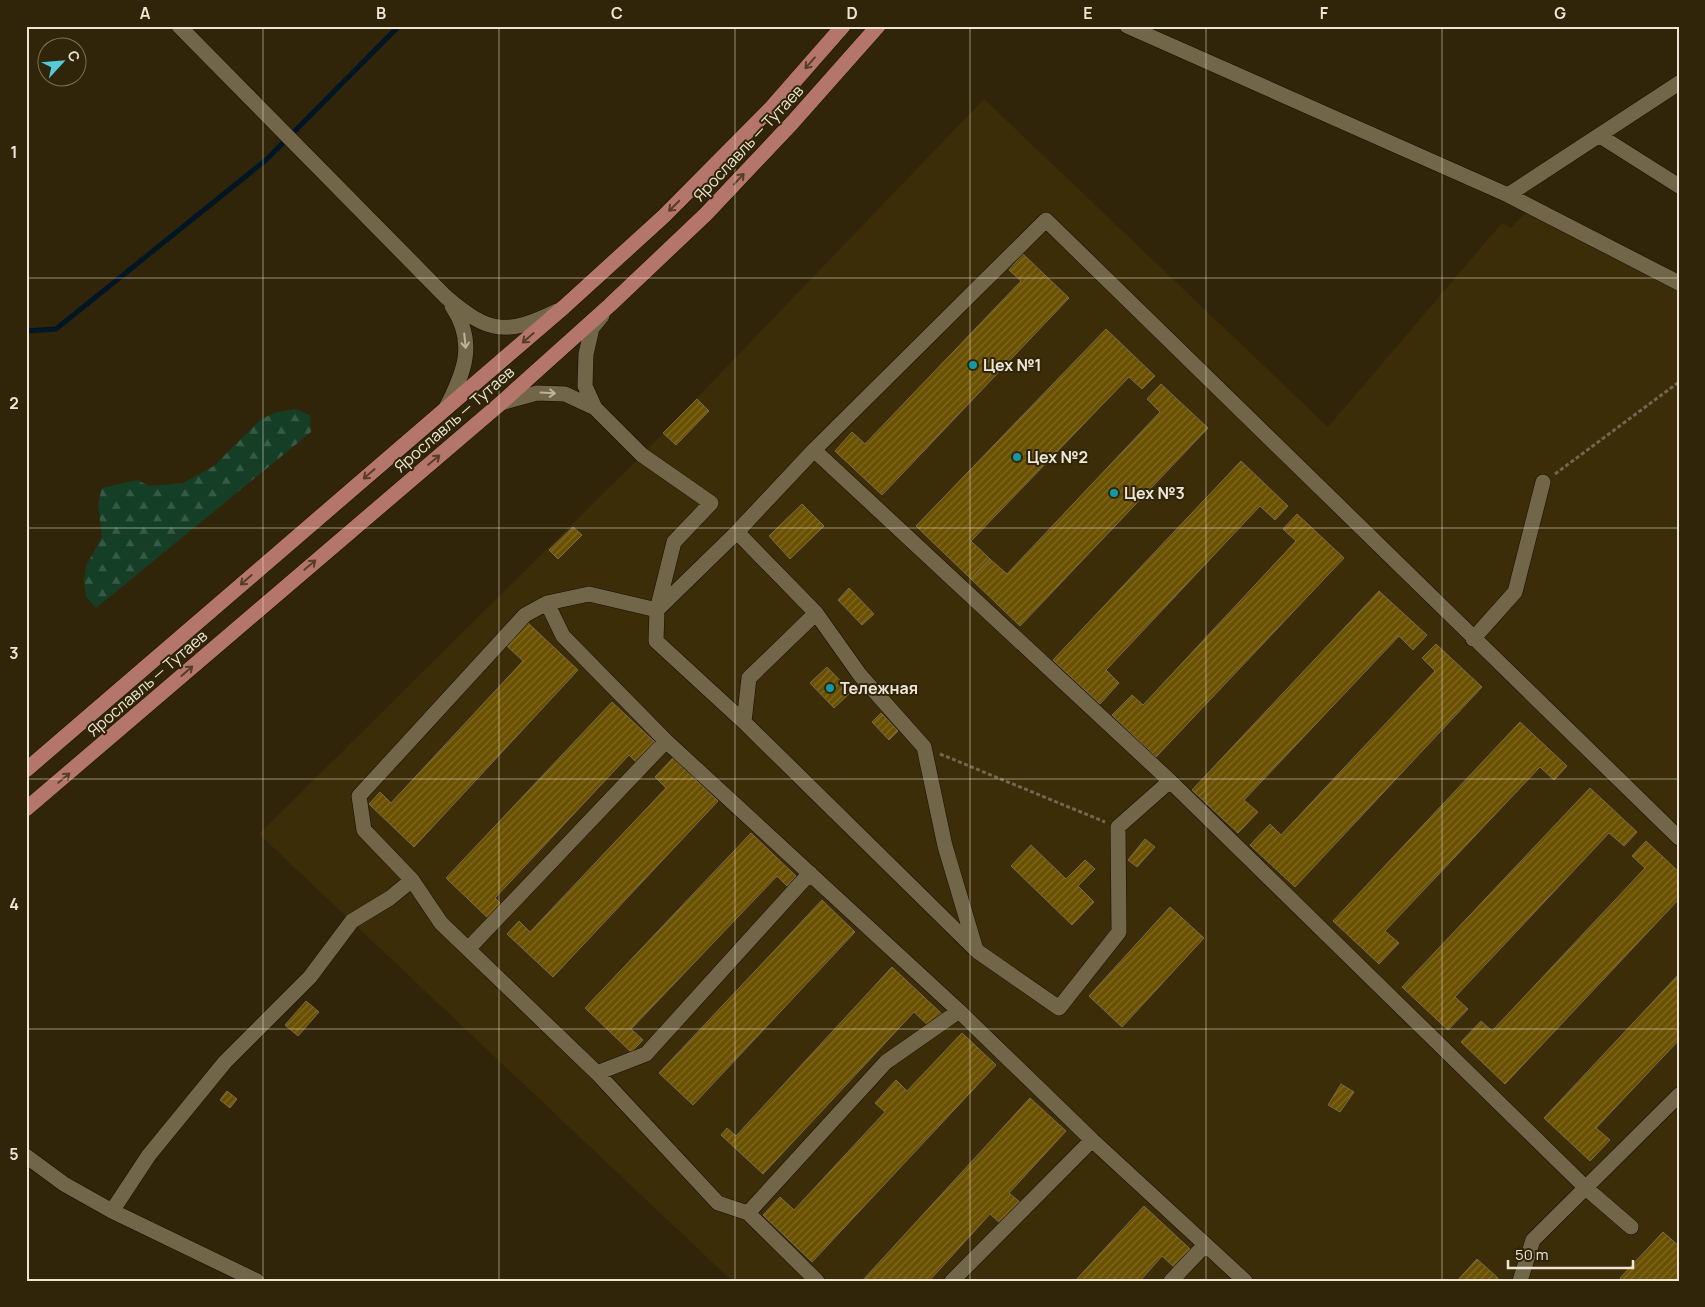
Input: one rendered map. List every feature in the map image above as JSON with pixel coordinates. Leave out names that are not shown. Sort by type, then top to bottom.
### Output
[{"type":"main road","name":"Ярославль — Тутаев","points":[[26,770],[564,307],[671,210],[772,107],[843,26]]},
{"type":"main road","name":"Ярославль — Тутаев","points":[[26,809],[501,403],[610,305],[706,214],[792,123],[878,26]]},
{"type":"street","points":[[179,26],[446,297],[470,317],[486,325],[507,328],[526,323],[564,307]]},
{"type":"street","points":[[1128,26],[1508,195],[1679,283]]},
{"type":"street","points":[[1508,195],[1679,82]]},
{"type":"street","points":[[1600,136],[1679,186]]},
{"type":"street","points":[[657,610],[738,532],[814,450],[1046,220],[1473,639],[1679,838]]},
{"type":"street","points":[[446,297],[458,314],[465,334],[466,358],[462,378],[446,408]]},
{"type":"street","points":[[595,408],[585,386],[586,354],[592,328],[610,305]]},
{"type":"street","points":[[501,403],[537,393],[566,394],[595,408],[642,455],[711,503],[674,542],[657,610],[656,642],[744,722],[977,951],[1060,1008],[1119,932],[1118,827],[1170,781]]},
{"type":"street","points":[[814,450],[1170,781],[1587,1189],[1631,1227]]},
{"type":"street","points":[[1473,639],[1515,592],[1543,482]]},
{"type":"street","points":[[738,532],[816,612],[860,675],[924,747],[945,846],[977,951]]},
{"type":"street","points":[[657,610],[589,594],[547,604],[525,615],[359,796],[364,830],[412,880],[442,922],[597,1073],[718,1203],[748,1213],[817,1281]]},
{"type":"street","points":[[547,604],[563,636],[666,741],[958,1011],[1092,1140],[1245,1281]]},
{"type":"street","points":[[744,722],[749,678],[816,612]]},
{"type":"street","points":[[469,948],[666,741]]},
{"type":"street","points":[[597,1073],[646,1054],[810,873]]},
{"type":"street","points":[[112,1211],[149,1155],[225,1062],[310,977],[352,921],[390,898],[412,880]]},
{"type":"street","points":[[748,1213],[886,1062],[958,1011]]},
{"type":"street","points":[[1520,1281],[1533,1240],[1587,1189],[1679,1094]]},
{"type":"street","points":[[952,1281],[1092,1140]]},
{"type":"street","points":[[26,1156],[64,1184],[112,1211],[257,1281]]},
{"type":"street","points":[[1171,1281],[1205,1245]]},
{"type":"path","points":[[1543,482],[1679,382]]},
{"type":"path","points":[[924,747],[1118,827]]},
{"type":"shaded area","points":[[984,99],[1328,427],[1502,223],[1511,228],[1533,205],[1679,280],[1679,1281],[732,1281],[259,834],[642,455]]},
{"type":"green space","points":[[295,409],[310,415],[311,432],[96,608],[86,597],[84,580],[86,566],[102,537],[98,504],[102,488],[136,480],[151,486],[183,483],[214,466],[261,419],[277,412]]},
{"type":"building","name":"Цех №1","points":[[1023,254],[1069,298],[882,495],[835,451],[852,432],[865,444],[1021,281],[1009,270]]},
{"type":"building","name":"Цех №2","points":[[1106,329],[1155,376],[1142,389],[1129,377],[971,541],[990,559],[971,579],[916,526]]},
{"type":"building","name":"Цех №3","points":[[1161,384],[1208,428],[1020,626],[971,579],[990,559],[1007,574],[1160,412],[1147,399]]},
{"type":"building","points":[[697,399],[709,411],[676,445],[663,433]]},
{"type":"building","points":[[1241,461],[1288,506],[1275,520],[1260,506],[1106,670],[1119,683],[1100,704],[1053,660]]},
{"type":"building","points":[[802,504],[824,526],[790,559],[769,536]]},
{"type":"building","points":[[1297,514],[1344,558],[1156,757],[1112,715],[1132,695],[1143,705],[1296,541],[1283,529]]},
{"type":"building","points":[[573,527],[582,535],[558,559],[549,550]]},
{"type":"building","points":[[849,588],[874,614],[862,625],[838,600]]},
{"type":"building","points":[[1379,591],[1427,635],[1413,650],[1399,636],[1244,800],[1258,812],[1238,833],[1192,790]]},
{"type":"building","points":[[528,623],[578,670],[414,847],[369,804],[380,792],[391,803],[523,661],[507,646]]},
{"type":"building","points":[[1436,644],[1482,687],[1295,887],[1250,845],[1270,824],[1281,835],[1435,671],[1422,658]]},
{"type":"building","name":"Тележная","points":[[827,667],[851,692],[834,708],[810,683]]},
{"type":"building","points":[[612,702],[659,746],[640,766],[629,755],[495,898],[504,907],[491,921],[446,878]]},
{"type":"building","points":[[881,713],[898,731],[889,740],[872,722]]},
{"type":"building","points":[[1520,722],[1567,766],[1554,780],[1540,767],[1385,931],[1399,943],[1379,964],[1333,921]]},
{"type":"building","points":[[673,758],[718,801],[553,977],[507,934],[519,921],[530,932],[666,788],[655,777]]},
{"type":"building","points":[[1590,788],[1637,832],[1624,846],[1609,833],[1455,997],[1468,1009],[1448,1030],[1402,987]]},
{"type":"building","points":[[751,833],[796,876],[787,886],[777,876],[631,1029],[643,1040],[631,1052],[585,1008]]},
{"type":"building","points":[[1145,839],[1155,847],[1137,867],[1128,860]]},
{"type":"building","points":[[1646,841],[1679,872],[1679,899],[1505,1084],[1461,1042],[1481,1021],[1492,1031],[1645,868],[1632,856]]},
{"type":"building","points":[[1031,845],[1066,879],[1085,860],[1095,869],[1078,886],[1094,902],[1072,925],[1011,866]]},
{"type":"building","points":[[822,900],[855,932],[693,1105],[659,1073]]},
{"type":"building","points":[[1170,907],[1204,938],[1122,1027],[1089,996]]},
{"type":"building","points":[[892,967],[942,1014],[930,1027],[914,1012],[763,1174],[721,1135],[727,1128],[736,1136]]},
{"type":"building","points":[[1679,974],[1679,1040],[1596,1128],[1610,1140],[1590,1161],[1544,1118]]},
{"type":"building","points":[[306,1001],[319,1012],[298,1036],[285,1025]]},
{"type":"building","points":[[962,1033],[996,1065],[812,1262],[763,1215],[780,1197],[794,1210],[885,1112],[875,1103],[896,1080],[907,1091]]},
{"type":"building","points":[[1341,1084],[1354,1092],[1340,1112],[1328,1105]]},
{"type":"building","points":[[227,1091],[237,1099],[230,1108],[220,1100]]},
{"type":"building","points":[[1030,1098],[1066,1131],[1009,1193],[1021,1203],[1001,1224],[990,1214],[929,1281],[862,1281]]},
{"type":"building","points":[[1144,1206],[1190,1249],[1174,1267],[1162,1256],[1140,1281],[1075,1281]]},
{"type":"building","points":[[1663,1232],[1679,1246],[1679,1281],[1623,1281],[1620,1278]]},
{"type":"building","points":[[1477,1259],[1498,1278],[1496,1281],[1457,1281]]},
{"type":"waterway","points":[[26,331],[56,329],[266,160],[399,26]]},
{"type":"place","name":"Цех №1","points":[[973,365]]},
{"type":"place","name":"Цех №2","points":[[1017,457]]},
{"type":"place","name":"Цех №3","points":[[1114,493]]},
{"type":"place","name":"Тележная","points":[[830,688]]}]
